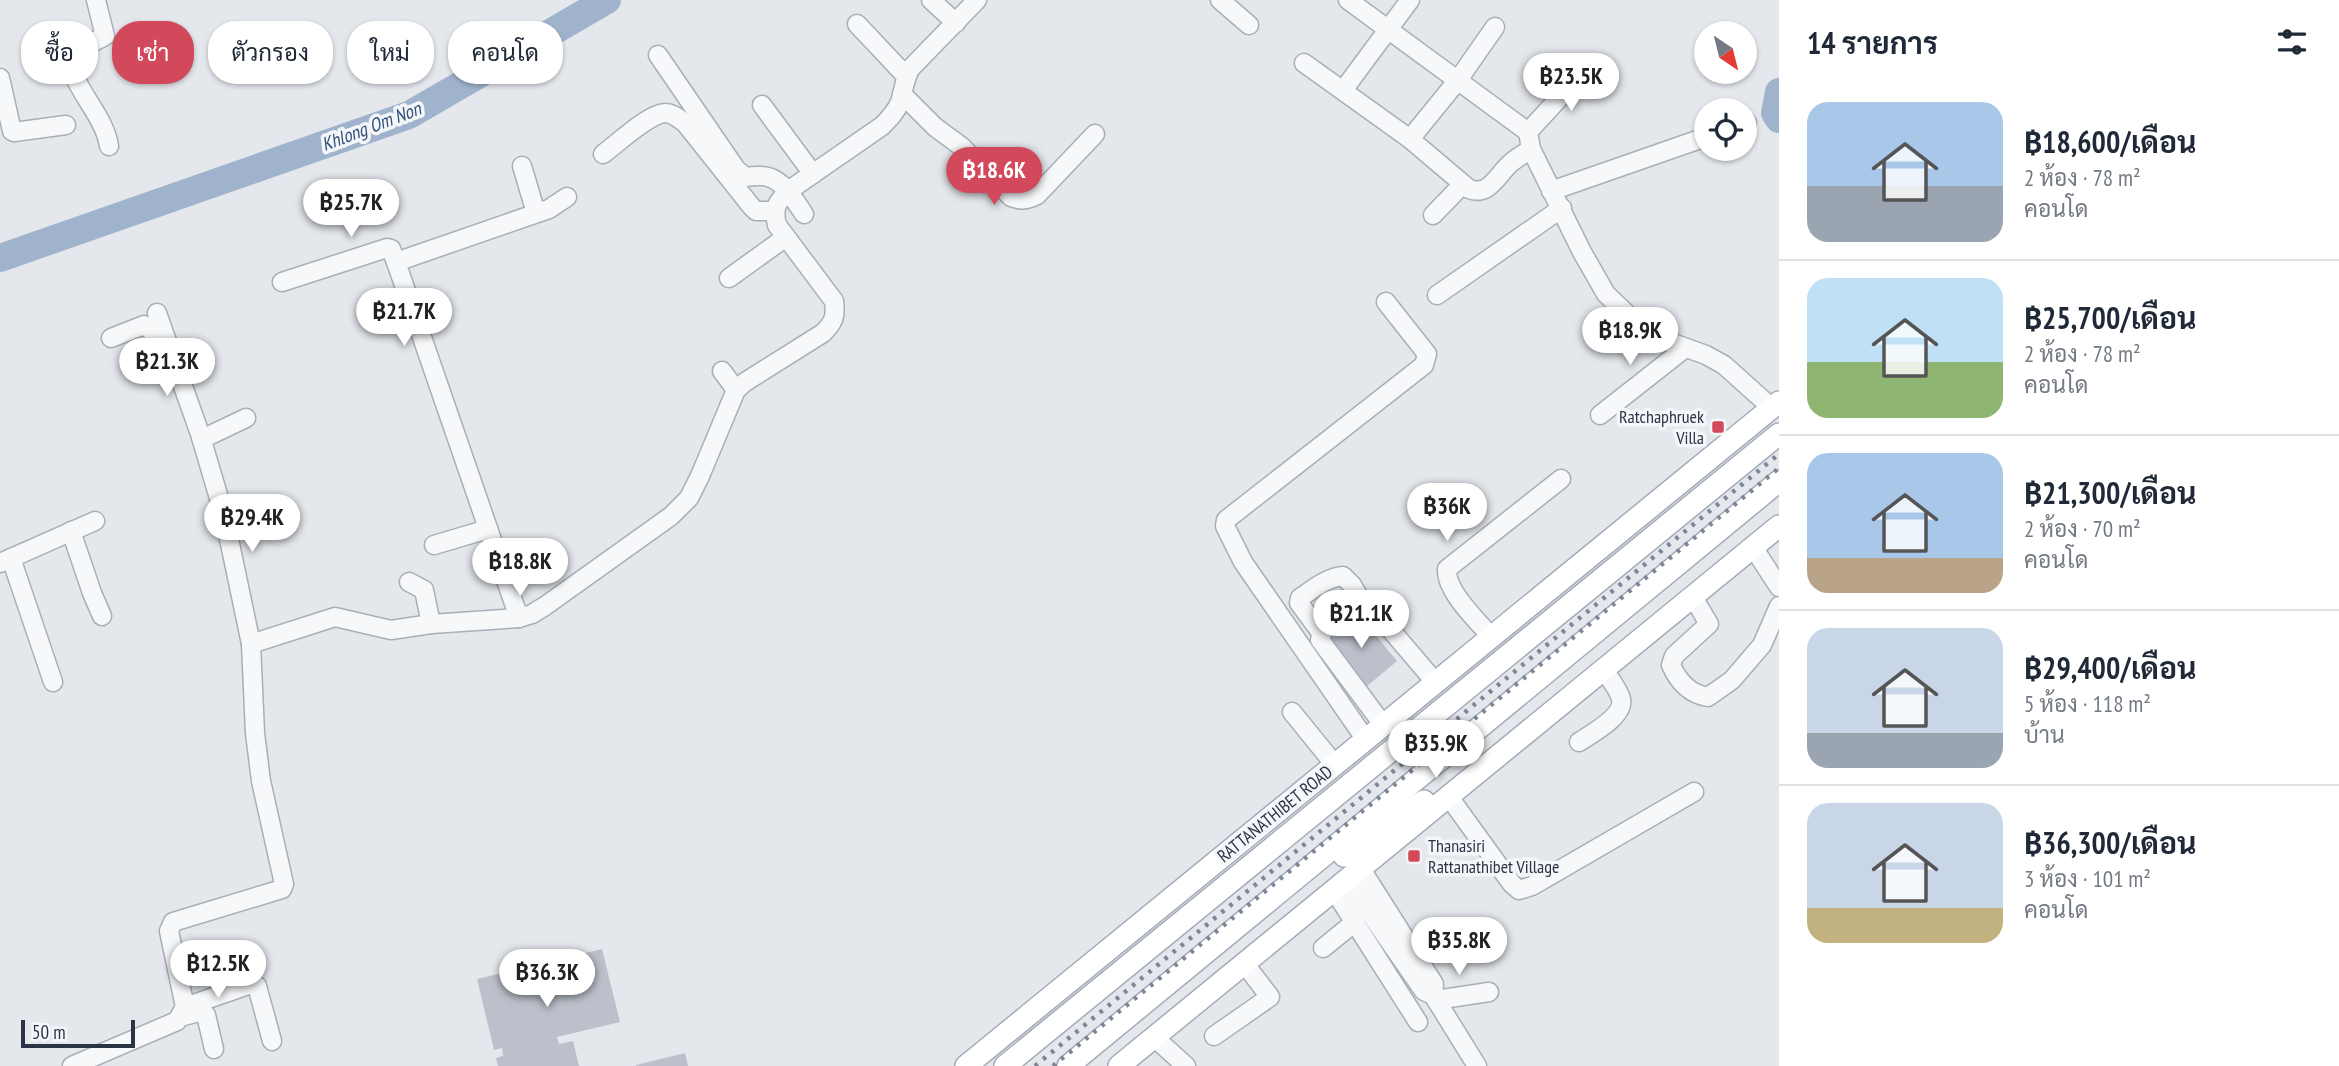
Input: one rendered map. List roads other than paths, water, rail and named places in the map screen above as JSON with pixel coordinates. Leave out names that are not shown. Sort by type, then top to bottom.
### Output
[{"type":"main road","name":"RATTANATHIBET ROAD","points":[[966,1066],[1776,405]]},
{"type":"main road","name":"RATTANATHIBET ROAD","points":[[1005,1066],[1779,434]]},
{"type":"main road","points":[[1068,1066],[1779,481]]},
{"type":"main road","points":[[1119,1066],[1779,526]]},
{"type":"main road","points":[[1194,912],[1521,614]]},
{"type":"main road","points":[[1219,944],[1566,702]]},
{"type":"street","points":[[96,0],[105,36],[75,54],[71,61],[72,68],[101,120],[109,146]]},
{"type":"street","points":[[931,0],[956,23]]},
{"type":"street","points":[[251,644],[335,617],[391,630],[430,624],[519,618],[545,606],[671,516],[689,498],[736,390],[834,323],[834,301],[777,225],[774,211],[777,202],[788,191],[882,126],[894,114],[904,85],[920,58],[977,0]]},
{"type":"street","points":[[1220,0],[1249,25]]},
{"type":"street","points":[[1348,0],[1458,80],[1530,140],[1551,191],[1606,294],[1648,334],[1706,355],[1724,365],[1776,405]]},
{"type":"street","points":[[1344,89],[1410,0]]},
{"type":"street","points":[[857,24],[935,127],[962,147],[1011,197],[1028,200],[1037,195],[1095,134]]},
{"type":"street","points":[[1410,139],[1458,80],[1495,27]]},
{"type":"street","points":[[659,55],[736,169],[745,177],[767,176],[788,191],[804,214]]},
{"type":"street","points":[[1304,63],[1344,89],[1410,139],[1463,184],[1478,192],[1488,189],[1512,162],[1586,69]]},
{"type":"street","points":[[0,78],[12,131],[66,125]]},
{"type":"street","points":[[762,105],[813,174]]},
{"type":"street","points":[[603,154],[653,116],[672,114],[685,123],[751,206],[757,211],[774,211]]},
{"type":"street","points":[[1551,191],[1694,141]]},
{"type":"street","points":[[522,166],[536,214]]},
{"type":"street","points":[[1433,215],[1463,184]]},
{"type":"street","points":[[396,262],[550,209],[567,197]]},
{"type":"street","points":[[1437,295],[1562,208]]},
{"type":"street","points":[[729,278],[786,237]]},
{"type":"street","points":[[282,282],[387,248],[391,249],[519,618]]},
{"type":"street","points":[[1366,740],[1243,562],[1225,526],[1226,520],[1424,365],[1427,354],[1385,302]]},
{"type":"street","points":[[157,313],[201,437],[224,515],[251,644],[255,733],[261,781],[284,884],[282,889],[173,922],[169,931],[183,1012]]},
{"type":"street","points":[[111,338],[144,325],[149,327],[184,412],[201,437]]},
{"type":"street","points":[[1600,415],[1684,349]]},
{"type":"street","points":[[722,370],[736,390]]},
{"type":"street","points":[[201,437],[246,418]]},
{"type":"street","points":[[1492,638],[1452,589],[1447,569],[1561,479]]},
{"type":"street","points":[[52,682],[6,561],[95,521]]},
{"type":"street","points":[[434,545],[488,529]]},
{"type":"street","points":[[71,531],[89,586],[103,615]]},
{"type":"street","points":[[1753,547],[1779,587]]},
{"type":"street","points":[[1322,634],[1299,603],[1300,598],[1343,576],[1352,584],[1362,602],[1367,603],[1436,683]]},
{"type":"street","points":[[409,582],[424,590],[430,624]]},
{"type":"street","points":[[1693,597],[1709,624],[1674,656],[1671,665],[1678,679],[1696,695],[1708,697],[1732,680],[1762,645],[1779,606]]},
{"type":"street","points":[[1362,602],[1323,628],[1320,640],[1384,726]]},
{"type":"street","points":[[1580,742],[1616,716],[1622,706],[1621,698],[1604,670]]},
{"type":"street","points":[[1292,712],[1335,765]]},
{"type":"street","points":[[1449,797],[1512,884],[1519,890],[1525,890],[1693,792]]},
{"type":"street","points":[[1347,879],[1355,922],[1418,1022]]},
{"type":"street","points":[[1347,879],[1434,984],[1435,998],[1477,1066]]},
{"type":"street","points":[[1323,948],[1355,922]]},
{"type":"street","points":[[1214,1036],[1270,997],[1244,963]]},
{"type":"street","points":[[72,1066],[177,1021],[183,1012],[251,984],[257,986],[272,1041]]},
{"type":"street","points":[[1435,998],[1489,992]]},
{"type":"street","points":[[183,1012],[202,1011],[206,1015],[214,1049]]},
{"type":"street","points":[[1155,1038],[1186,1066]]},
{"type":"waterway","name":"Khlong Om Non","points":[[0,258],[409,115],[607,0]]},
{"type":"waterway","points":[[1779,92],[1775,113],[1779,119]]},
{"type":"railway","points":[[1035,1066],[1779,454]]},
{"type":"railway","points":[[1053,1066],[1779,468]]},
{"type":"place","name":"Ratchaphruek Villa","points":[[1718,427]]},
{"type":"place","name":"Thanasiri Rattanathibet Village","points":[[1414,856]]}]
